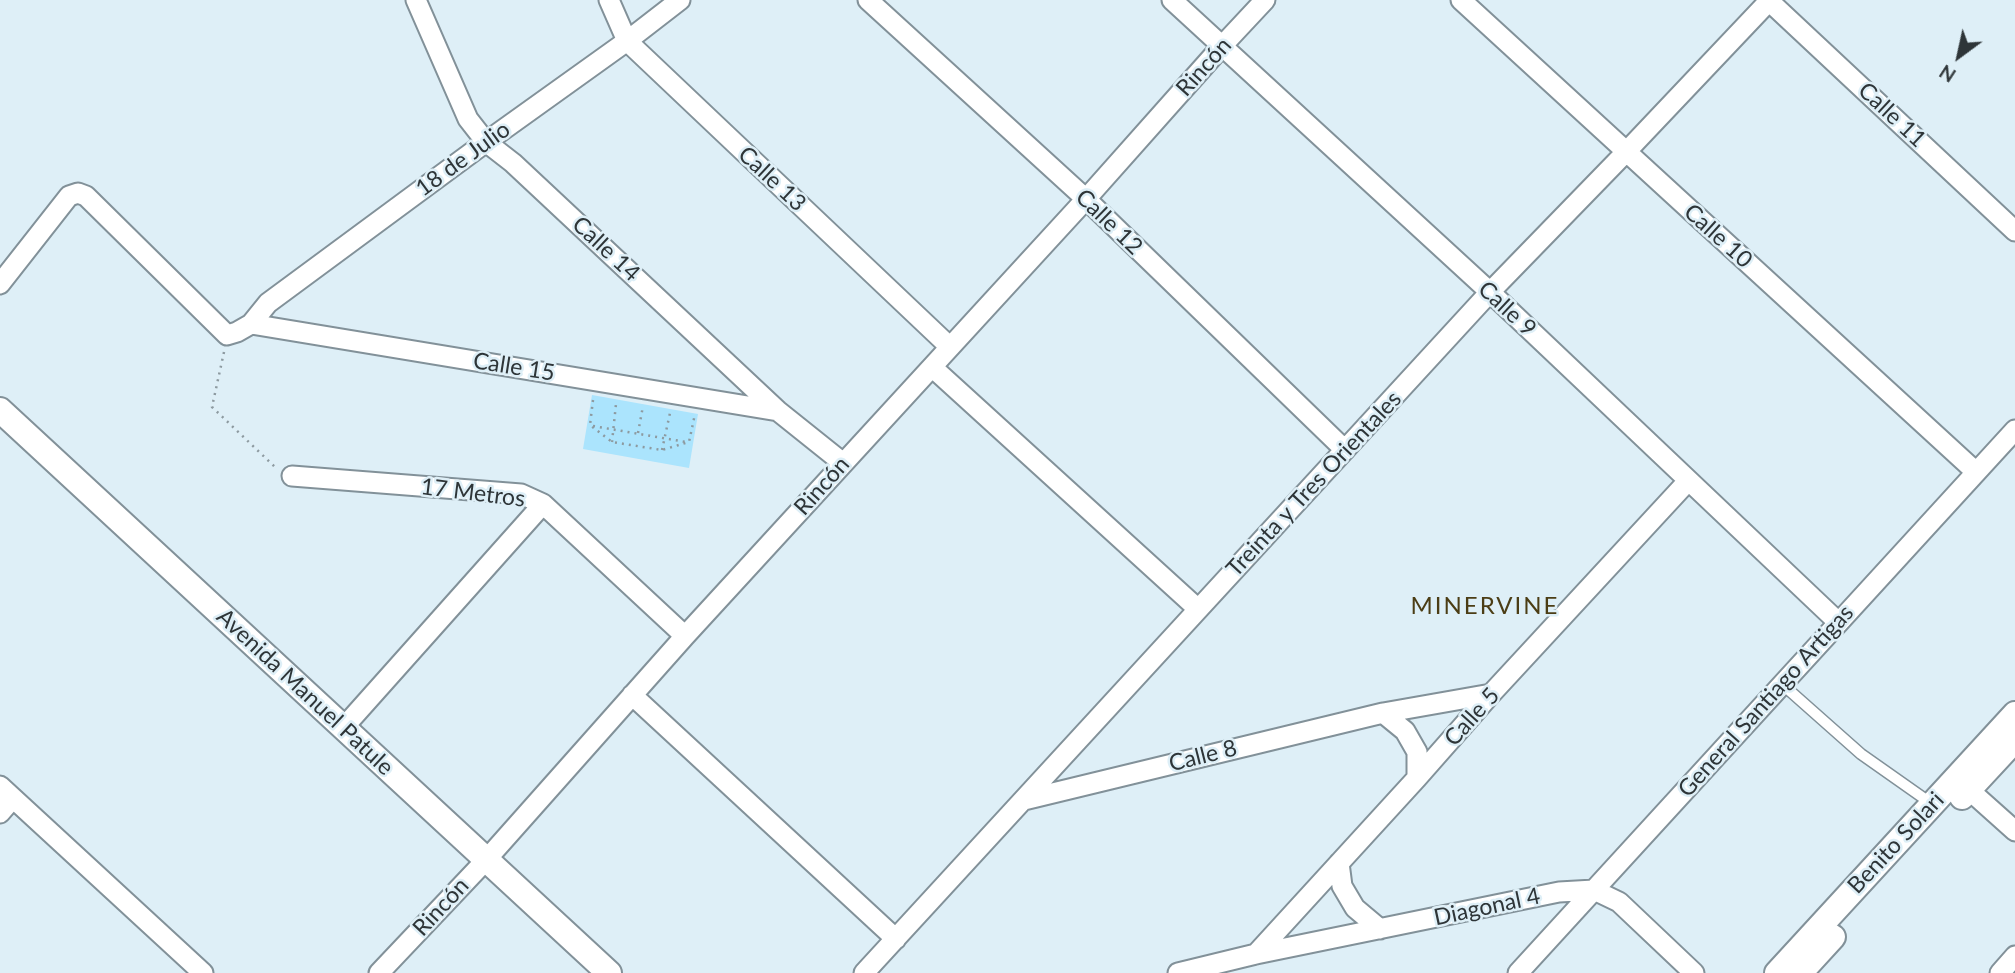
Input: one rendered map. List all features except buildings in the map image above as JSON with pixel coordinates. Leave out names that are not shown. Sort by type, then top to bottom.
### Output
[{"type":"street","name":"Calle 14","points":[[416,0],[468,119],[486,142],[513,163],[778,411],[843,463]]},
{"type":"street","name":"Calle 13","points":[[609,0],[626,41],[950,347]]},
{"type":"street","name":"18 de Julio","points":[[251,324],[268,303],[680,0]]},
{"type":"street","name":"Calle 12","points":[[868,0],[1086,199],[1345,450]]},
{"type":"street","name":"Calle 9","points":[[1172,0],[1490,292],[1838,622]]},
{"type":"street","name":"Rincón","points":[[379,973],[486,860],[685,636],[1265,0]]},
{"type":"street","name":"Calle 10","points":[[1461,0],[1976,472]]},
{"type":"street","name":"Treinta y Tres Orientales","points":[[864,973],[1490,292],[1769,0]]},
{"type":"street","name":"Calle 11","points":[[1769,0],[2015,231]]},
{"type":"street","points":[[0,284],[69,196],[78,193],[86,196],[227,335],[251,324]]},
{"type":"street","name":"Calle 15","points":[[251,324],[778,411]]},
{"type":"street","points":[[932,367],[1198,609]]},
{"type":"street","name":"Avenida Manuel Patule","points":[[0,411],[609,973]]},
{"type":"street","name":"General Santiago Artigas","points":[[1518,973],[2015,430]]},
{"type":"street","name":"17 Metros","points":[[292,475],[521,494],[543,504],[685,636]]},
{"type":"street","name":"Calle 5","points":[[1256,954],[1688,481]]},
{"type":"street","points":[[344,727],[543,504]]},
{"type":"street","name":"Calle 8","points":[[1024,800],[1383,713],[1491,694]]},
{"type":"street","points":[[632,695],[896,939]]},
{"type":"street","points":[[1383,713],[1405,731],[1417,752],[1418,778]]},
{"type":"street","name":"Benito Solari","points":[[1800,973],[1962,784],[2015,714]]},
{"type":"street","name":"Benito Solari","points":[[1777,973],[1932,804],[1962,784],[2015,740]]},
{"type":"street","points":[[1962,784],[2015,831]]},
{"type":"street","points":[[4,799],[203,973]]},
{"type":"street","points":[[1339,863],[1342,886],[1354,908],[1380,929]]},
{"type":"street","points":[[1594,890],[1619,902],[1694,973]]},
{"type":"street","name":"Diagonal 4","points":[[1178,973],[1256,954],[1559,892],[1594,890]]},
{"type":"street","points":[[2000,973],[2015,956]]},
{"type":"lane","points":[[1782,684],[1861,754],[1932,804]]},
{"type":"path","points":[[227,335],[212,407],[278,469],[292,475]]},
{"type":"path","points":[[590,425],[596,381]]},
{"type":"path","points":[[612,442],[618,384]]},
{"type":"path","points":[[638,433],[645,389]]},
{"type":"path","points":[[662,450],[673,393]]},
{"type":"path","points":[[689,442],[699,398]]},
{"type":"path","points":[[590,425],[689,442]]},
{"type":"path","points":[[590,425],[612,442],[662,450],[689,442]]},
{"type":"shaded area","points":[[592,395],[698,414],[689,468],[583,449]]},
{"type":"district","name":"MINERVINE","points":[[1485,606]]}]
